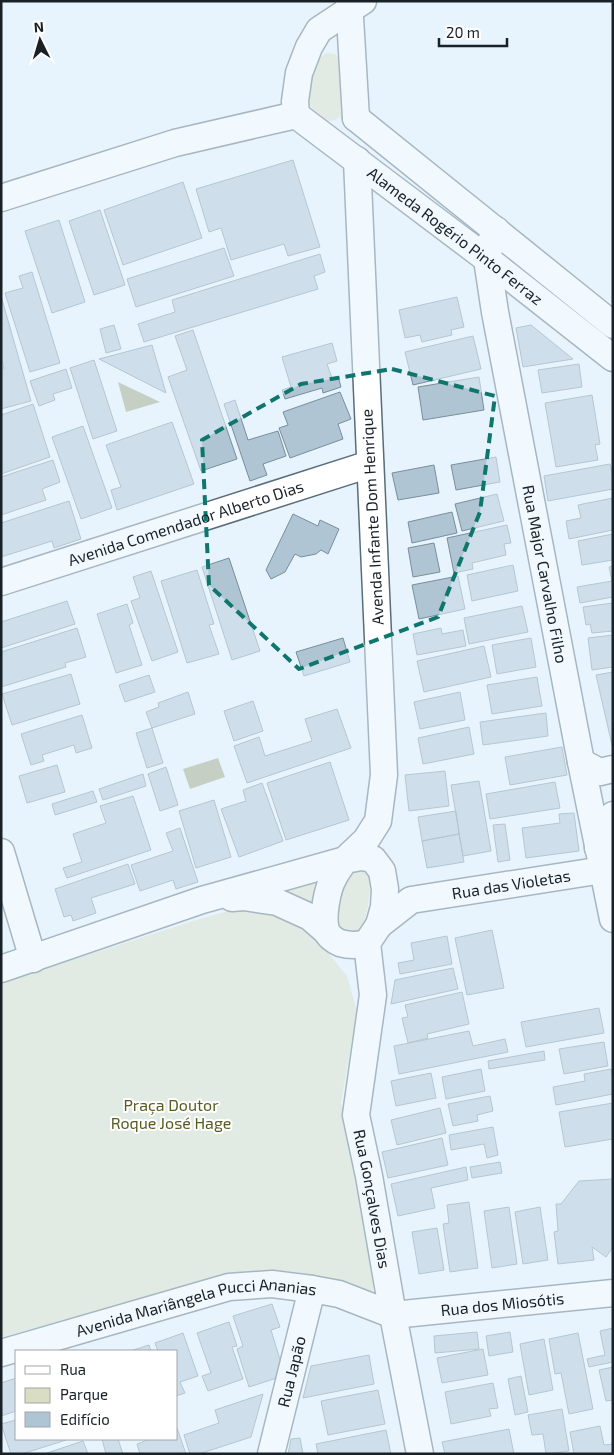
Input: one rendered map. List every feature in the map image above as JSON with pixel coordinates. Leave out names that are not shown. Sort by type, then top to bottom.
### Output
[{"type":"street","points":[[1,198],[175,143],[296,115],[295,101],[299,73],[309,47],[319,30],[354,4]]},
{"type":"street","points":[[329,139],[345,132],[356,118],[354,4]]},
{"type":"street","name":"Alameda Rogério Pinto Ferraz","points":[[296,115],[487,259],[613,358]]},
{"type":"street","name":"Alameda Rogério Pinto Ferraz","points":[[356,118],[496,230],[609,316]]},
{"type":"street","name":"Avenda Infante Dom Henrique","points":[[345,860],[366,840],[378,821],[384,775],[357,160]]},
{"type":"street","name":"Rua Major Carvalho Filho","points":[[496,230],[490,244],[487,259],[498,326],[581,762],[607,863],[613,919]]},
{"type":"street","points":[[580,333],[609,316]]},
{"type":"street","name":"Avenida Comendador Alberto Dias","points":[[1,582],[370,464]]},
{"type":"street","points":[[581,762],[600,772],[613,769]]},
{"type":"street","points":[[607,863],[613,815]]},
{"type":"street","points":[[1,852],[33,959]]},
{"type":"street","points":[[1,969],[202,900],[361,857],[373,858],[396,887],[411,900]]},
{"type":"street","points":[[326,931],[326,901],[333,878],[345,860]]},
{"type":"street","name":"Rua das Violetas","points":[[373,934],[411,900],[607,863]]},
{"type":"street","points":[[202,900],[244,897],[277,902],[310,917],[334,940],[356,947],[373,934],[384,907],[385,889],[382,871]]},
{"type":"street","name":"Rua Gonçalves Dias","points":[[373,934],[373,994],[356,1115],[420,1454]]},
{"type":"street","name":"Avenida Mariângela Pucci Ananias","points":[[1,1353],[229,1287],[272,1284],[312,1289],[339,1294],[393,1314]]},
{"type":"street","name":"Rua Japão","points":[[271,1454],[312,1289]]},
{"type":"street","name":"Rua dos Miosótis","points":[[393,1314],[613,1293]]},
{"type":"highlighted area","points":[[392,369],[495,396],[480,512],[438,617],[299,669],[209,585],[202,440],[301,384]]},
{"type":"green space","points":[[326,53],[335,54],[341,61],[345,105],[342,115],[336,120],[328,121],[312,109],[309,98],[317,63]]},
{"type":"green space","points":[[357,866],[366,869],[371,879],[368,906],[362,932],[340,933],[336,922],[337,906],[349,878]]},
{"type":"green space","points":[[322,871],[314,891],[311,907],[268,888]]},
{"type":"green space","name":"Praça Doutor Roque José Hage","points":[[228,911],[268,911],[300,925],[324,948],[347,976],[357,1011],[341,1102],[375,1283],[372,1291],[362,1290],[332,1278],[275,1271],[207,1281],[1,1337],[1,983]]},
{"type":"shaded area","points":[[118,382],[160,402],[126,412]]},
{"type":"shaded area","points":[[218,758],[225,777],[190,789],[183,769]]},
{"type":"building","points":[[293,160],[320,247],[288,256],[284,244],[231,260],[221,228],[209,232],[196,189]]},
{"type":"building","points":[[183,182],[202,238],[123,265],[104,210]]},
{"type":"building","points":[[100,210],[125,285],[94,295],[69,221]]},
{"type":"building","points":[[59,220],[85,302],[52,313],[25,231]]},
{"type":"building","points":[[224,248],[234,276],[136,307],[127,279]]},
{"type":"building","points":[[320,254],[325,272],[314,276],[318,289],[144,342],[138,324],[175,312],[172,300]]},
{"type":"building","points":[[32,272],[60,363],[30,372],[5,293],[23,288],[19,276]]},
{"type":"building","points":[[1,296],[31,401],[1,409],[1,368],[4,368],[1,359]]},
{"type":"building","points":[[457,297],[464,327],[451,330],[452,335],[422,342],[420,335],[405,338],[399,310]]},
{"type":"building","points":[[114,325],[121,349],[106,353],[100,329]]},
{"type":"building","points":[[531,325],[573,359],[523,367],[516,328]]},
{"type":"building","points":[[193,330],[237,459],[201,471],[168,377],[187,370],[175,336]]},
{"type":"building","points":[[473,336],[481,369],[413,385],[405,352]]},
{"type":"building","points":[[332,343],[337,361],[327,364],[332,378],[338,376],[341,387],[323,393],[322,388],[285,399],[282,390],[291,387],[282,357]]},
{"type":"building","points":[[152,345],[166,393],[99,359]]},
{"type":"building","points":[[94,360],[117,431],[93,439],[70,368]]},
{"type":"building","points":[[579,364],[582,387],[542,393],[538,370]]},
{"type":"building","points":[[66,369],[72,388],[53,394],[55,400],[39,406],[30,381]]},
{"type":"building","points":[[479,377],[484,410],[423,420],[418,387]]},
{"type":"building","points":[[340,392],[351,419],[338,424],[343,439],[290,458],[279,428],[288,425],[283,412]]},
{"type":"building","points":[[592,395],[600,444],[595,445],[598,460],[556,467],[545,403]]},
{"type":"building","points":[[235,400],[248,440],[278,431],[286,456],[263,464],[267,475],[250,481],[224,404]]},
{"type":"building","points":[[33,404],[50,457],[1,474],[1,415]]},
{"type":"building","points":[[172,422],[194,484],[117,510],[111,490],[121,487],[106,445]]},
{"type":"building","points":[[83,426],[112,508],[81,519],[52,437]]},
{"type":"building","points":[[496,457],[500,482],[456,490],[451,465]]},
{"type":"building","points":[[53,460],[60,482],[42,489],[46,500],[1,515],[1,477]]},
{"type":"building","points":[[610,464],[613,489],[548,501],[544,476]]},
{"type":"building","points":[[434,465],[439,493],[398,500],[392,473]]},
{"type":"building","points":[[497,494],[504,521],[462,531],[455,504]]},
{"type":"building","points":[[613,498],[613,530],[569,539],[566,521],[581,518],[578,505]]},
{"type":"building","points":[[69,501],[81,539],[54,548],[52,541],[1,557],[1,523]]},
{"type":"building","points":[[452,512],[457,533],[412,543],[408,522]]},
{"type":"building","points":[[293,514],[318,526],[320,520],[339,529],[328,554],[321,550],[316,554],[301,557],[295,554],[285,572],[271,579],[266,570]]},
{"type":"building","points":[[507,525],[511,543],[504,544],[506,555],[472,563],[473,569],[454,573],[447,538]]},
{"type":"building","points":[[613,534],[613,560],[582,565],[578,541]]},
{"type":"building","points":[[434,543],[440,572],[413,577],[408,548]]},
{"type":"building","points":[[229,558],[260,651],[232,660],[202,567]]},
{"type":"building","points":[[513,565],[518,591],[472,601],[467,575]]},
{"type":"building","points":[[613,566],[613,597],[580,603],[577,587],[612,581],[609,567]]},
{"type":"building","points":[[197,570],[214,624],[209,625],[219,654],[187,663],[161,581]]},
{"type":"building","points":[[151,571],[178,652],[152,661],[131,601],[140,598],[133,577]]},
{"type":"building","points":[[458,576],[465,609],[419,619],[412,585]]},
{"type":"building","points":[[67,601],[75,624],[1,648],[1,622]]},
{"type":"building","points":[[613,603],[613,631],[592,633],[590,624],[586,625],[583,607]]},
{"type":"building","points":[[127,604],[133,623],[129,625],[142,665],[116,673],[97,614]]},
{"type":"building","points":[[522,606],[528,632],[469,644],[464,618]]},
{"type":"building","points":[[77,628],[86,657],[65,663],[66,667],[1,687],[1,652]]},
{"type":"building","points":[[441,628],[442,634],[463,630],[466,646],[417,655],[413,634]]},
{"type":"building","points":[[613,635],[613,667],[592,670],[588,638]]},
{"type":"building","points":[[343,638],[350,662],[304,676],[296,652]]},
{"type":"building","points":[[531,638],[536,667],[497,674],[492,645]]},
{"type":"building","points":[[484,646],[491,677],[424,692],[417,661]]},
{"type":"building","points":[[613,672],[613,743],[612,745],[596,675]]},
{"type":"building","points":[[71,674],[80,704],[12,725],[2,694]]},
{"type":"building","points":[[149,675],[155,692],[125,702],[119,685]]},
{"type":"building","points":[[537,677],[542,706],[492,714],[487,685]]},
{"type":"building","points":[[188,692],[195,714],[152,728],[146,712],[159,707],[158,703]]},
{"type":"building","points":[[460,692],[465,720],[420,729],[414,702]]},
{"type":"building","points":[[253,701],[263,731],[234,741],[224,711]]},
{"type":"building","points":[[337,709],[351,748],[247,783],[234,746],[259,737],[265,756],[312,741],[305,719]]},
{"type":"building","points":[[546,713],[548,736],[483,745],[480,722]]},
{"type":"building","points":[[82,715],[92,748],[76,753],[74,745],[42,755],[44,761],[31,765],[21,734]]},
{"type":"building","points":[[469,727],[474,754],[423,764],[418,738]]},
{"type":"building","points":[[152,728],[163,763],[147,768],[136,733]]},
{"type":"building","points":[[562,747],[567,775],[510,785],[505,757]]},
{"type":"building","points":[[330,762],[349,820],[286,840],[267,783]]},
{"type":"building","points":[[57,765],[65,792],[27,803],[19,776]]},
{"type":"building","points":[[166,767],[178,805],[160,811],[148,774]]},
{"type":"building","points":[[445,771],[449,806],[409,811],[405,775]]},
{"type":"building","points":[[143,774],[146,786],[103,800],[99,789]]},
{"type":"building","points":[[479,781],[491,851],[463,856],[451,785]]},
{"type":"building","points":[[555,782],[560,808],[490,819],[486,794]]},
{"type":"building","points":[[262,783],[283,841],[239,857],[221,809],[246,801],[243,790]]},
{"type":"building","points":[[93,791],[97,802],[55,815],[52,804]]},
{"type":"building","points":[[133,796],[151,850],[67,878],[63,868],[82,862],[73,834],[106,823],[100,806]]},
{"type":"building","points":[[214,800],[231,857],[196,868],[179,811]]},
{"type":"building","points":[[456,811],[459,834],[422,841],[418,817]]},
{"type":"building","points":[[574,813],[579,851],[526,858],[522,828],[560,823],[559,814]]},
{"type":"building","points":[[505,824],[510,860],[498,862],[493,825]]},
{"type":"building","points":[[180,828],[198,882],[176,889],[173,880],[140,891],[131,865],[173,851],[166,833]]},
{"type":"building","points":[[459,834],[464,862],[427,868],[422,841]]},
{"type":"building","points":[[128,864],[135,884],[91,898],[96,913],[73,921],[71,915],[64,917],[55,889]]},
{"type":"building","points":[[492,930],[504,988],[467,995],[455,938]]},
{"type":"building","points":[[447,936],[452,964],[400,974],[398,963],[414,960],[411,943]]},
{"type":"building","points":[[453,968],[458,989],[391,1004],[395,980]]},
{"type":"building","points":[[462,992],[469,1024],[427,1034],[428,1038],[408,1043],[402,1018],[408,1017],[405,1005]]},
{"type":"building","points":[[599,1008],[604,1033],[526,1047],[521,1022]]},
{"type":"building","points":[[469,1031],[473,1046],[505,1039],[508,1052],[399,1074],[394,1046]]},
{"type":"building","points":[[604,1042],[608,1066],[564,1074],[559,1049]]},
{"type":"building","points":[[544,1051],[545,1060],[489,1069],[488,1061]]},
{"type":"building","points":[[481,1069],[485,1091],[446,1099],[442,1077]]},
{"type":"building","points":[[611,1069],[613,1094],[556,1105],[553,1087],[585,1081],[584,1074]]},
{"type":"building","points":[[431,1073],[436,1098],[396,1106],[391,1081]]},
{"type":"building","points":[[490,1096],[493,1111],[477,1115],[478,1121],[453,1126],[448,1104]]},
{"type":"building","points":[[613,1103],[613,1139],[565,1147],[559,1112]]},
{"type":"building","points":[[440,1108],[446,1133],[397,1145],[391,1120]]},
{"type":"building","points":[[493,1127],[498,1155],[487,1158],[484,1144],[451,1150],[449,1135]]},
{"type":"building","points":[[442,1138],[448,1165],[388,1178],[382,1152]]},
{"type":"building","points":[[500,1162],[502,1173],[472,1178],[470,1167]]},
{"type":"building","points":[[466,1167],[468,1180],[431,1188],[435,1208],[398,1216],[391,1184]]},
{"type":"building","points":[[613,1179],[613,1247],[606,1257],[592,1247],[594,1260],[558,1264],[554,1232],[558,1231],[556,1204],[561,1204],[579,1181]]},
{"type":"building","points":[[469,1202],[478,1268],[450,1272],[443,1224],[449,1223],[447,1205]]},
{"type":"building","points":[[509,1207],[517,1264],[492,1268],[484,1211]]},
{"type":"building","points":[[540,1207],[548,1260],[523,1264],[515,1212]]},
{"type":"building","points":[[437,1228],[444,1270],[419,1274],[412,1232]]},
{"type":"building","points":[[272,1304],[280,1327],[271,1330],[281,1363],[280,1377],[249,1387],[237,1349],[243,1346],[233,1316]]},
{"type":"building","points":[[229,1322],[237,1346],[232,1347],[243,1379],[208,1391],[202,1376],[211,1373],[197,1333]]},
{"type":"building","points":[[613,1328],[613,1362],[589,1367],[587,1359],[605,1355],[600,1331]]},
{"type":"building","points":[[477,1332],[479,1349],[435,1353],[434,1336]]},
{"type":"building","points":[[510,1332],[513,1352],[489,1356],[486,1336]]},
{"type":"building","points":[[183,1333],[198,1376],[180,1382],[185,1393],[178,1395],[178,1350],[158,1350],[155,1343]]},
{"type":"building","points":[[578,1333],[593,1409],[569,1414],[561,1373],[555,1374],[549,1339]]},
{"type":"building","points":[[544,1339],[553,1390],[529,1395],[520,1344]]},
{"type":"building","points":[[149,1345],[151,1350],[133,1350]]},
{"type":"building","points":[[483,1349],[488,1375],[442,1383],[437,1358]]},
{"type":"building","points":[[369,1355],[374,1384],[303,1398],[311,1366]]},
{"type":"building","points":[[613,1367],[613,1400],[606,1401],[599,1370]]},
{"type":"building","points":[[521,1376],[528,1412],[515,1415],[508,1379]]},
{"type":"building","points":[[15,1378],[15,1411],[1,1416],[1,1383]]},
{"type":"building","points":[[493,1383],[498,1408],[489,1409],[491,1416],[451,1424],[445,1392]]},
{"type":"building","points":[[378,1390],[385,1424],[328,1435],[321,1401]]},
{"type":"building","points":[[263,1394],[251,1437],[199,1454],[190,1454],[184,1435],[219,1423],[215,1410]]},
{"type":"building","points":[[562,1409],[569,1451],[546,1454],[543,1434],[532,1435],[528,1415]]},
{"type":"building","points":[[15,1420],[15,1440],[66,1440],[22,1454],[11,1454],[1,1424]]},
{"type":"building","points":[[600,1426],[604,1445],[613,1444],[613,1454],[574,1454],[570,1432]]},
{"type":"building","points":[[509,1429],[514,1454],[445,1454],[442,1442]]},
{"type":"building","points":[[386,1430],[391,1454],[318,1454],[316,1444]]},
{"type":"building","points":[[178,1431],[186,1454],[140,1454],[137,1444],[147,1440],[178,1440]]},
{"type":"building","points":[[300,1438],[303,1454],[288,1454],[291,1439]]},
{"type":"building","points":[[102,1440],[118,1440],[123,1454],[106,1454]]},
{"type":"building","points":[[83,1441],[88,1454],[44,1454]]}]
